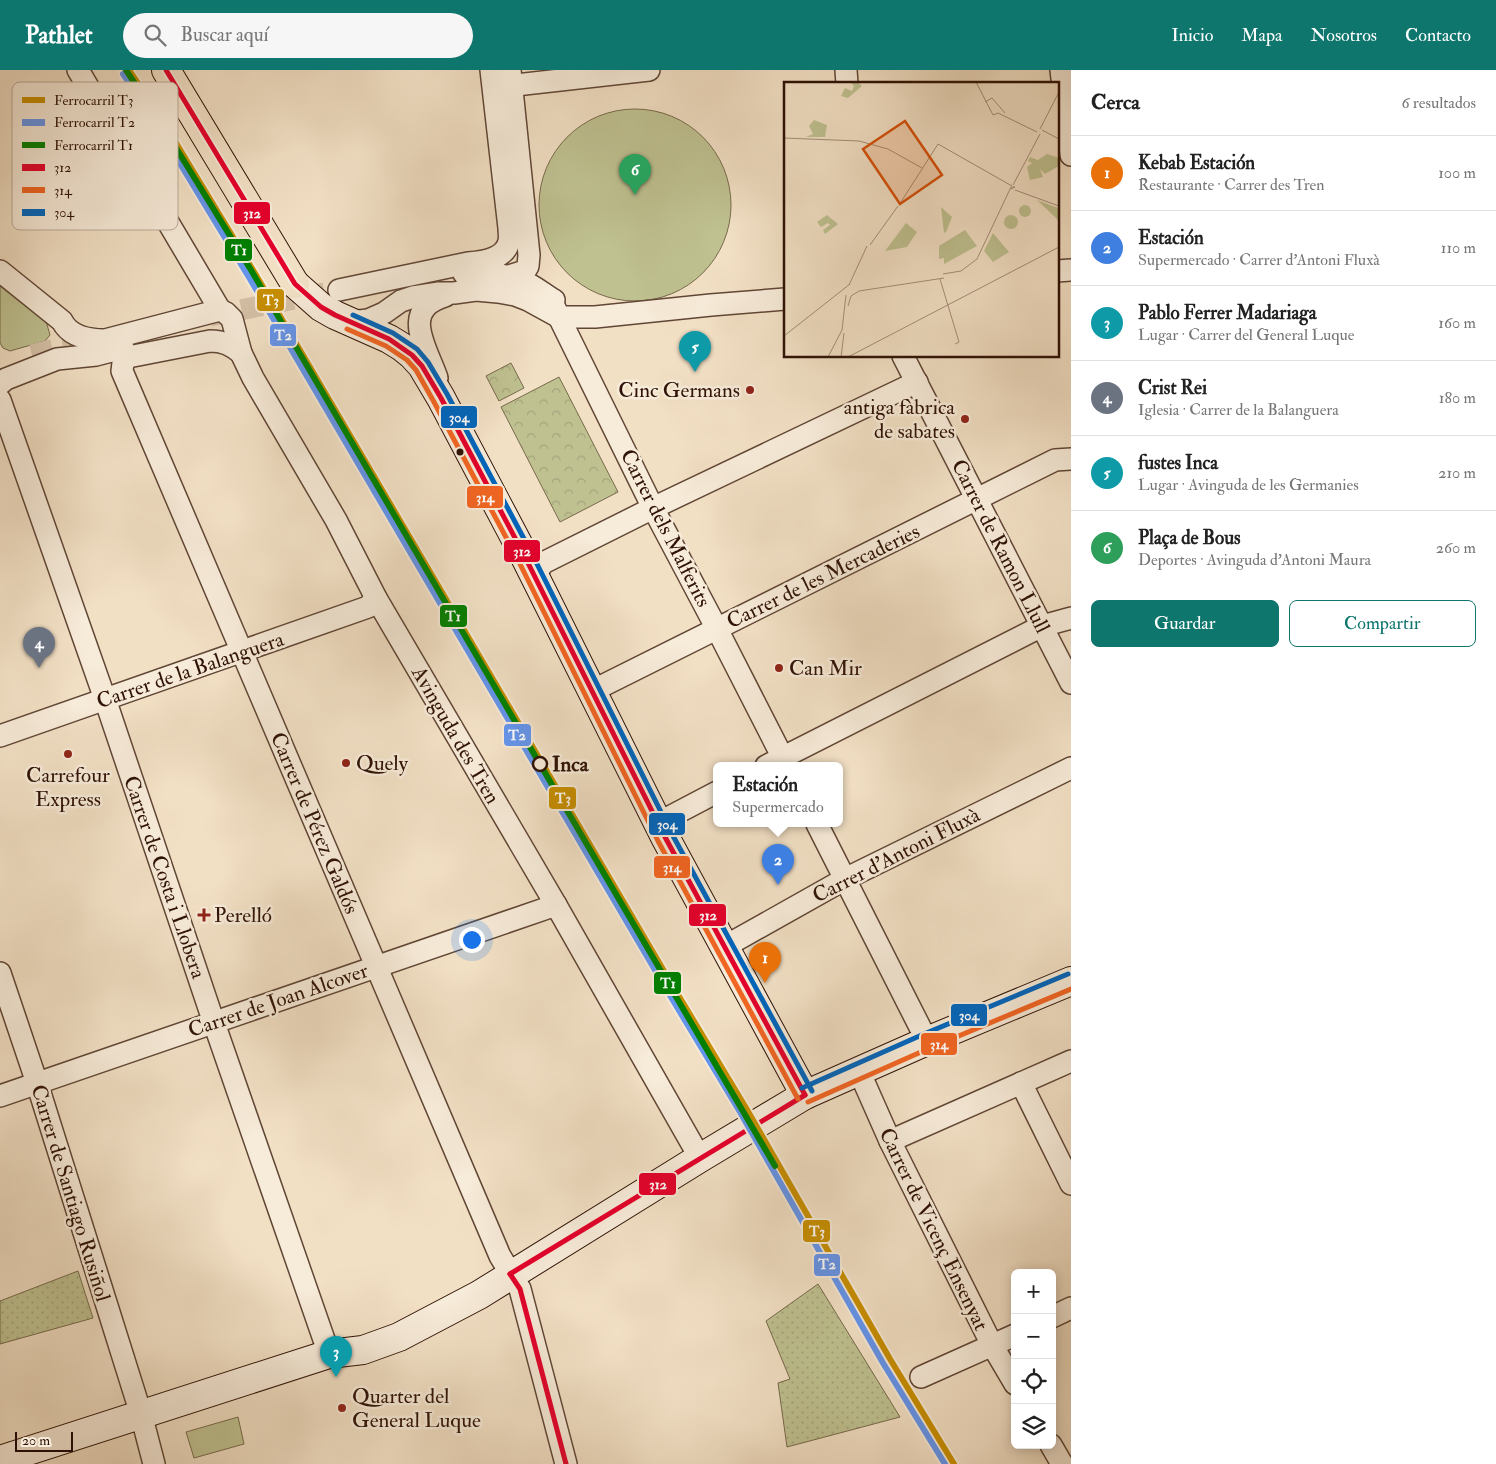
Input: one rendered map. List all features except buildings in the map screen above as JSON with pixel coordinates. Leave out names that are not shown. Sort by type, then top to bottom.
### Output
[{"type":"main road","points":[[166,70],[173,82]]},
{"type":"main road","points":[[178,90],[295,284],[335,316],[344,304],[412,355],[422,366],[441,398],[534,576],[658,823],[805,1095]]},
{"type":"main road","points":[[0,1460],[330,1354],[363,1350],[399,1337],[478,1295],[805,1095],[927,1041],[1071,981]]},
{"type":"street","name":"Avinguda des Tren","points":[[78,70],[85,82]]},
{"type":"street","points":[[502,78],[649,70]]},
{"type":"street","points":[[1061,70],[1071,155]]},
{"type":"street","points":[[344,304],[468,263],[482,262],[504,251],[509,242],[509,228],[502,78]]},
{"type":"street","points":[[502,78],[529,255],[526,271],[509,276]]},
{"type":"street","name":"Avinguda des Tren","points":[[167,230],[216,319],[226,313],[232,319],[241,354],[253,378],[336,520],[376,598],[556,905],[700,1158]]},
{"type":"street","points":[[1058,271],[1071,270]]},
{"type":"street","points":[[1,273],[62,321],[72,333],[96,340],[105,340],[196,318],[216,319]]},
{"type":"street","points":[[344,304],[464,274],[487,273],[509,276],[524,281],[582,316]]},
{"type":"street","points":[[441,398],[432,363],[420,335],[418,324],[423,310],[430,303],[438,298],[454,293],[476,290],[515,295],[559,317],[595,317],[784,299]]},
{"type":"street","points":[[344,304],[368,320],[384,313],[401,301],[413,297],[439,292],[454,293]]},
{"type":"street","name":"Carrer dels Malferits","points":[[544,294],[559,317],[653,508],[717,629],[779,762]]},
{"type":"street","points":[[0,384],[6,379],[57,359],[96,354],[216,319]]},
{"type":"street","points":[[57,359],[62,354],[67,338],[72,333]]},
{"type":"street","name":"Carrer de Pérez Galdós","points":[[241,354],[232,345],[221,341],[210,341],[128,358],[123,363],[122,371],[500,1256],[520,1289],[566,1464]]},
{"type":"street","points":[[0,368],[32,355]]},
{"type":"street","name":"Carrer de Ramon Llull","points":[[904,358],[1071,683]]},
{"type":"street","points":[[534,576],[543,563],[653,508],[917,382]]},
{"type":"street","name":"Carrer de Costa i Llobera","points":[[0,400],[330,1354]]},
{"type":"street","name":"Carrer de les Mercaderies","points":[[592,691],[1063,459]]},
{"type":"street","name":"Carrer de la Balanguera","points":[[0,736],[368,607],[376,598]]},
{"type":"street","points":[[781,762],[1042,626],[1071,618]]},
{"type":"street","name":"Carrer d'Antoni Fluxà","points":[[724,947],[845,879],[1071,768]]},
{"type":"street","points":[[658,823],[713,794]]},
{"type":"street","points":[[819,827],[927,1041]]},
{"type":"street","name":"Carrer de Joan Alcover","points":[[0,1096],[556,905]]},
{"type":"street","name":"Carrer de Santiago Rusiñol","points":[[0,973],[37,1083],[141,1414],[154,1464]]},
{"type":"street","points":[[890,1141],[1071,1061]]},
{"type":"street","name":"Carrer de Vicenç Ensenyat","points":[[859,1071],[890,1141],[992,1345],[1011,1377]]},
{"type":"street","points":[[1021,1083],[1071,1184]]},
{"type":"street","points":[[1056,1315],[1071,1308]]},
{"type":"street","points":[[921,1377],[1011,1336]]},
{"type":"street","points":[[1053,1449],[1062,1464]]},
{"type":"green space","points":[[635,109],[654,111],[672,117],[703,137],[723,168],[729,186],[731,205],[729,224],[723,242],[703,273],[672,293],[654,299],[635,301],[616,299],[598,293],[567,273],[547,242],[541,224],[539,205],[541,186],[547,168],[567,137],[598,117],[616,111]]},
{"type":"green space","points":[[3,285],[46,321],[50,335],[45,341],[10,351],[3,348],[0,343],[0,286]]},
{"type":"green space","points":[[511,363],[524,388],[499,401],[486,376]]},
{"type":"green space","points":[[559,377],[618,492],[560,522],[501,407]]},
{"type":"green space","points":[[78,1271],[93,1318],[0,1344],[0,1301]]},
{"type":"green space","points":[[818,1284],[900,1417],[787,1447],[778,1383],[790,1379],[766,1321]]},
{"type":"green space","points":[[238,1417],[244,1444],[194,1458],[186,1432]]},
{"type":"tunnel","points":[[210,316],[339,290]]},
{"type":"tunnel","points":[[32,355],[102,340]]},
{"type":"rail line","name":"T1","points":[[126,70],[134,82]]},
{"type":"rail line","name":"T3","points":[[129,70],[137,82]]},
{"type":"rail line","name":"T2","points":[[123,74],[128,82]]},
{"type":"rail line","name":"T3","points":[[178,146],[256,275],[746,1108],[890,1359],[954,1464]]},
{"type":"rail line","name":"T1","points":[[178,151],[251,270],[775,1166]]},
{"type":"rail line","name":"T2","points":[[178,160],[250,279],[740,1112],[883,1363],[945,1464]]},
{"type":"transit line","name":"312","points":[[166,70],[173,82]]},
{"type":"transit line","name":"312","points":[[178,90],[295,284],[321,307],[389,339],[412,355],[422,366],[441,398],[524,555],[665,837],[805,1095]]},
{"type":"transit line","name":"304","points":[[353,315],[393,333],[417,349],[428,362],[447,394],[531,552],[672,834],[812,1091]]},
{"type":"transit line","name":"314","points":[[347,329],[386,346],[407,360],[416,370],[517,558],[658,841],[798,1099]]},
{"type":"transit line","name":"304","points":[[802,1088],[924,1034],[1068,974]]},
{"type":"transit line","name":"314","points":[[808,1102],[1071,989]]},
{"type":"transit line","name":"312","points":[[510,1274],[805,1095]]},
{"type":"transit line","name":"312","points":[[510,1274],[520,1289],[566,1464]]},
{"type":"place","name":"Plaça de Bous","points":[[635,195]]},
{"type":"place","name":"fustes Inca","points":[[695,372]]},
{"type":"place","name":"Cinc Germans","points":[[750,390]]},
{"type":"place","name":"antiga fàbrica de sabates","points":[[965,419]]},
{"type":"place","name":"Crist Rei","points":[[39,668]]},
{"type":"place","name":"Can Mir","points":[[779,668]]},
{"type":"place","name":"Carrefour Express","points":[[68,754]]},
{"type":"place","name":"Quely","points":[[346,763]]},
{"type":"place","name":"Inca","points":[[540,764]]},
{"type":"place","name":"Estación","points":[[778,885]]},
{"type":"place","name":"Perelló","points":[[204,915]]},
{"type":"place","name":"Kebab Estación","points":[[765,983]]},
{"type":"place","name":"Pablo Ferrer Madariaga","points":[[336,1377]]},
{"type":"place","name":"Quarter del General Luque","points":[[342,1408]]}]
